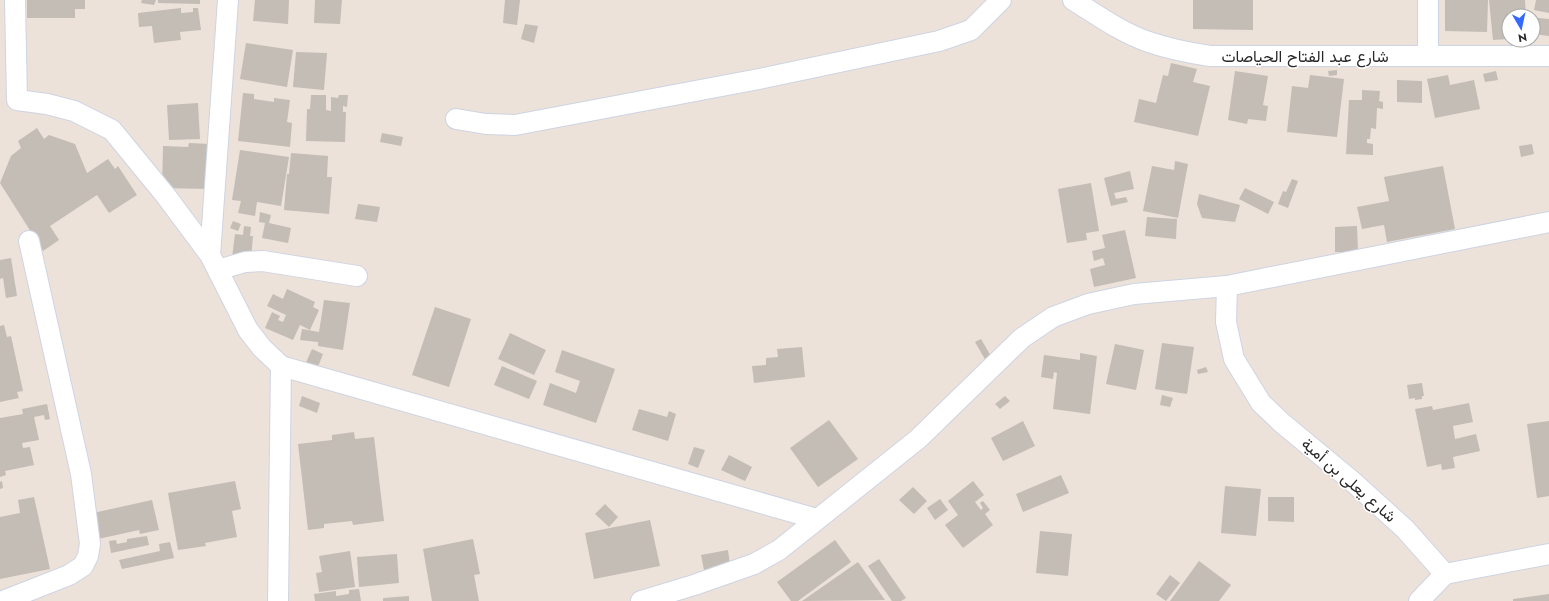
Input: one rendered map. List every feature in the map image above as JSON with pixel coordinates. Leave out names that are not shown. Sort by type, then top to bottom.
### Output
[{"type":"street","points":[[15,0],[9,100],[47,104],[74,111],[112,130],[166,196],[214,263],[248,330],[262,348],[281,366],[817,519]]},
{"type":"street","points":[[214,263],[228,0]]},
{"type":"street","points":[[456,119],[486,124],[515,125],[758,79],[939,41],[971,30],[1001,0]]},
{"type":"street","name":"شارع عبد الفتاح الحياصات","points":[[1073,0],[1118,28],[1148,42],[1188,53],[1210,56],[1549,56]]},
{"type":"street","points":[[1428,0],[1428,56]]},
{"type":"street","points":[[641,601],[694,586],[754,564],[779,550],[918,439],[1022,338],[1053,317],[1088,304],[1134,294],[1227,286],[1549,222]]},
{"type":"street","points":[[3,601],[69,575],[83,566],[88,556],[90,544],[81,474],[29,241]]},
{"type":"street","points":[[214,263],[263,261],[357,276]]},
{"type":"street","name":"شارع يعلى بن أمية","points":[[1227,286],[1226,322],[1234,359],[1262,403],[1282,423],[1352,481],[1405,529],[1445,574]]},
{"type":"street","points":[[278,601],[281,366]]},
{"type":"street","points":[[1419,601],[1445,574],[1549,554]]},
{"type":"building","points":[[27,0],[85,0],[85,9],[75,9],[75,18],[27,18]]},
{"type":"building","points":[[142,0],[156,0],[154,5],[141,3]]},
{"type":"building","points":[[158,0],[200,0],[200,4],[158,3]]},
{"type":"building","points":[[255,0],[289,0],[288,24],[253,21]]},
{"type":"building","points":[[315,0],[342,0],[340,24],[314,23]]},
{"type":"building","points":[[505,0],[520,0],[517,25],[503,23]]},
{"type":"building","points":[[1193,0],[1253,0],[1253,30],[1193,29]]},
{"type":"building","points":[[1445,0],[1488,0],[1487,32],[1445,31]]},
{"type":"building","points":[[1489,0],[1525,0],[1526,8],[1501,8],[1501,40],[1493,40]]},
{"type":"building","points":[[1536,0],[1549,0],[1549,13],[1541,11],[1541,8],[1534,8]]},
{"type":"building","points":[[181,8],[181,13],[193,12],[193,8],[198,8],[201,30],[180,32],[181,40],[154,43],[152,26],[139,27],[138,13]]},
{"type":"building","points":[[1541,18],[1549,19],[1549,36],[1541,35]]},
{"type":"building","points":[[525,24],[538,26],[534,43],[521,39]]},
{"type":"building","points":[[246,43],[293,50],[287,87],[240,79]]},
{"type":"building","points":[[296,52],[327,53],[324,90],[293,87]]},
{"type":"building","points":[[1171,63],[1197,69],[1193,82],[1210,86],[1198,136],[1134,122],[1139,99],[1156,103],[1163,75],[1168,76]]},
{"type":"building","points":[[1337,70],[1337,75],[1329,76],[1328,71]]},
{"type":"building","points":[[1235,71],[1268,76],[1263,105],[1268,106],[1266,121],[1248,119],[1247,124],[1228,120]]},
{"type":"building","points":[[1496,71],[1498,80],[1485,82],[1483,74]]},
{"type":"building","points":[[1310,75],[1344,79],[1337,137],[1287,132],[1292,86],[1308,88]]},
{"type":"building","points":[[1448,75],[1450,85],[1474,80],[1480,109],[1435,118],[1427,79]]},
{"type":"building","points":[[1397,80],[1422,81],[1422,103],[1397,102]]},
{"type":"building","points":[[1362,90],[1380,91],[1379,101],[1383,102],[1383,109],[1377,108],[1376,129],[1371,128],[1370,139],[1367,139],[1367,143],[1373,144],[1373,155],[1346,154],[1349,100],[1362,100]]},
{"type":"building","points":[[243,93],[254,94],[254,99],[274,102],[274,98],[290,100],[287,122],[292,123],[290,147],[238,141]]},
{"type":"building","points":[[311,95],[326,95],[326,110],[331,111],[331,97],[338,98],[339,95],[348,95],[347,107],[343,106],[343,112],[346,112],[345,142],[306,141],[307,109],[310,109]]},
{"type":"building","points":[[198,103],[200,139],[169,140],[167,105]]},
{"type":"building","points":[[37,128],[44,139],[49,135],[75,144],[87,173],[108,159],[115,169],[118,166],[137,195],[109,213],[97,195],[50,226],[59,240],[43,251],[0,183],[11,156],[21,148],[18,141]]},
{"type":"building","points":[[382,133],[403,137],[401,146],[380,142]]},
{"type":"building","points":[[189,143],[210,144],[209,189],[162,188],[163,146],[188,147]]},
{"type":"building","points":[[1532,144],[1534,154],[1521,157],[1519,146]]},
{"type":"building","points":[[240,150],[289,157],[281,206],[257,202],[255,216],[238,213],[241,201],[232,200]]},
{"type":"building","points":[[291,153],[328,156],[327,177],[332,177],[329,214],[284,210],[287,174],[289,174]]},
{"type":"building","points":[[1175,161],[1188,164],[1178,218],[1143,211],[1152,166],[1174,170]]},
{"type":"building","points":[[1443,166],[1455,229],[1387,242],[1384,225],[1362,229],[1357,207],[1389,201],[1384,177]]},
{"type":"building","points":[[1130,171],[1134,189],[1114,193],[1116,199],[1126,197],[1128,202],[1111,206],[1104,178]]},
{"type":"building","points":[[1292,179],[1298,181],[1288,208],[1278,204],[1283,191],[1286,192]]},
{"type":"building","points":[[1091,183],[1099,231],[1086,233],[1087,240],[1067,243],[1058,189]]},
{"type":"building","points":[[1245,188],[1274,202],[1268,214],[1239,199]]},
{"type":"building","points":[[1199,194],[1240,205],[1235,222],[1202,218],[1197,204]]},
{"type":"building","points":[[358,204],[380,207],[377,222],[355,219]]},
{"type":"building","points":[[260,212],[271,215],[269,223],[291,228],[288,243],[262,238],[265,223],[259,222]]},
{"type":"building","points":[[1147,217],[1177,219],[1176,239],[1145,236]]},
{"type":"building","points":[[233,221],[241,224],[238,231],[230,228]]},
{"type":"building","points":[[244,226],[251,227],[250,236],[253,236],[251,260],[232,258],[235,234],[243,235]]},
{"type":"building","points":[[1357,226],[1358,252],[1335,252],[1335,227]]},
{"type":"building","points":[[1125,230],[1136,278],[1094,287],[1090,269],[1105,265],[1103,258],[1094,261],[1092,251],[1105,248],[1102,235]]},
{"type":"building","points":[[11,258],[17,296],[6,298],[3,278],[0,279],[0,260]]},
{"type":"building","points":[[287,289],[315,302],[313,307],[319,310],[310,330],[300,325],[293,340],[265,328],[272,312],[280,316],[278,320],[283,322],[286,315],[267,306],[273,294],[283,299]]},
{"type":"building","points":[[324,300],[350,303],[343,350],[318,346],[318,342],[300,340],[302,329],[319,332]]},
{"type":"building","points":[[435,307],[471,319],[449,387],[412,375]]},
{"type":"building","points":[[4,325],[7,337],[11,336],[23,391],[17,392],[19,398],[0,402],[0,326]]},
{"type":"building","points":[[510,333],[546,350],[534,375],[498,359]]},
{"type":"building","points":[[981,339],[992,358],[986,361],[975,342]]},
{"type":"building","points":[[1162,343],[1194,347],[1187,394],[1155,389]]},
{"type":"building","points":[[1115,344],[1144,350],[1136,390],[1106,384]]},
{"type":"building","points":[[802,347],[805,377],[754,383],[752,366],[766,365],[766,358],[778,357],[777,349]]},
{"type":"building","points":[[312,349],[323,354],[316,372],[304,367]]},
{"type":"building","points":[[562,350],[615,369],[596,423],[543,405],[550,383],[576,393],[580,381],[555,372]]},
{"type":"building","points":[[1080,353],[1097,356],[1090,414],[1053,409],[1057,373],[1054,372],[1053,379],[1041,377],[1044,355],[1080,360]]},
{"type":"building","points":[[502,366],[537,381],[529,399],[494,385]]},
{"type":"building","points":[[1206,367],[1208,372],[1198,374],[1197,370]]},
{"type":"building","points":[[1422,383],[1424,396],[1422,396],[1422,399],[1409,399],[1407,385]]},
{"type":"building","points":[[1162,395],[1173,398],[1170,407],[1160,405]]},
{"type":"building","points":[[302,396],[320,403],[317,413],[299,406]]},
{"type":"building","points":[[1005,396],[1010,401],[1000,409],[995,404]]},
{"type":"building","points":[[1469,403],[1473,422],[1453,426],[1455,439],[1476,434],[1480,451],[1453,457],[1455,468],[1442,470],[1441,464],[1427,467],[1415,409],[1432,406],[1433,410]]},
{"type":"building","points":[[47,404],[50,419],[45,420],[44,415],[34,417],[39,440],[22,443],[23,448],[30,447],[34,465],[5,471],[6,475],[0,477],[0,418],[23,414],[22,409]]},
{"type":"building","points":[[639,409],[667,417],[669,411],[676,414],[668,441],[632,430]]},
{"type":"building","points":[[829,420],[858,459],[818,487],[790,448]]},
{"type":"building","points":[[1023,421],[1035,446],[1003,461],[991,438]]},
{"type":"building","points":[[1549,421],[1549,496],[1537,498],[1527,424]]},
{"type":"building","points":[[354,432],[355,439],[374,437],[384,521],[353,525],[352,521],[324,524],[324,528],[308,530],[298,444],[332,440],[332,435]]},
{"type":"building","points":[[694,447],[705,450],[698,468],[688,464]]},
{"type":"building","points":[[729,455],[752,467],[745,481],[721,470]]},
{"type":"building","points":[[1061,475],[1069,493],[1023,512],[1016,494]]},
{"type":"building","points":[[2,481],[3,488],[0,489],[0,482]]},
{"type":"building","points":[[235,481],[241,509],[232,511],[237,537],[205,543],[206,546],[178,550],[168,493]]},
{"type":"building","points":[[973,481],[984,495],[975,502],[981,510],[983,508],[980,503],[983,501],[990,510],[985,514],[993,525],[963,548],[945,525],[958,515],[948,501]]},
{"type":"building","points":[[1225,486],[1261,489],[1256,536],[1221,533]]},
{"type":"building","points":[[913,487],[927,501],[914,514],[899,500]]},
{"type":"building","points":[[34,497],[50,569],[0,579],[0,517],[20,513],[18,500]]},
{"type":"building","points":[[1268,497],[1294,497],[1294,522],[1268,521]]},
{"type":"building","points":[[940,499],[948,510],[935,520],[927,508]]},
{"type":"building","points":[[152,500],[159,530],[140,534],[139,530],[98,539],[93,513]]},
{"type":"building","points":[[605,504],[618,517],[609,527],[595,514]]},
{"type":"building","points":[[650,520],[660,566],[594,579],[585,533]]},
{"type":"building","points":[[1040,531],[1072,534],[1068,576],[1036,573]]},
{"type":"building","points":[[147,536],[149,545],[111,553],[109,541],[116,540],[117,544],[127,542],[127,539]]},
{"type":"building","points":[[473,539],[480,574],[474,575],[479,601],[432,601],[423,549]]},
{"type":"building","points":[[835,540],[851,562],[798,601],[791,601],[777,582]]},
{"type":"building","points":[[170,542],[174,558],[122,569],[119,560],[160,551],[159,544]]},
{"type":"building","points":[[728,550],[730,565],[704,570],[701,555]]},
{"type":"building","points":[[350,551],[355,587],[319,592],[316,573],[322,572],[319,556]]},
{"type":"building","points":[[397,554],[399,583],[359,587],[357,557]]},
{"type":"building","points":[[879,559],[906,598],[901,601],[892,601],[868,566]]},
{"type":"building","points":[[1199,561],[1231,585],[1219,601],[1170,601]]},
{"type":"building","points":[[858,562],[885,600],[802,601]]},
{"type":"building","points":[[1170,575],[1180,583],[1166,601],[1156,594]]},
{"type":"building","points":[[359,589],[361,601],[315,601],[314,594],[336,591],[336,596],[349,594],[349,590]]},
{"type":"building","points":[[1549,594],[1549,601],[1513,601],[1513,599]]},
{"type":"building","points":[[409,596],[409,601],[383,601],[383,598]]}]
